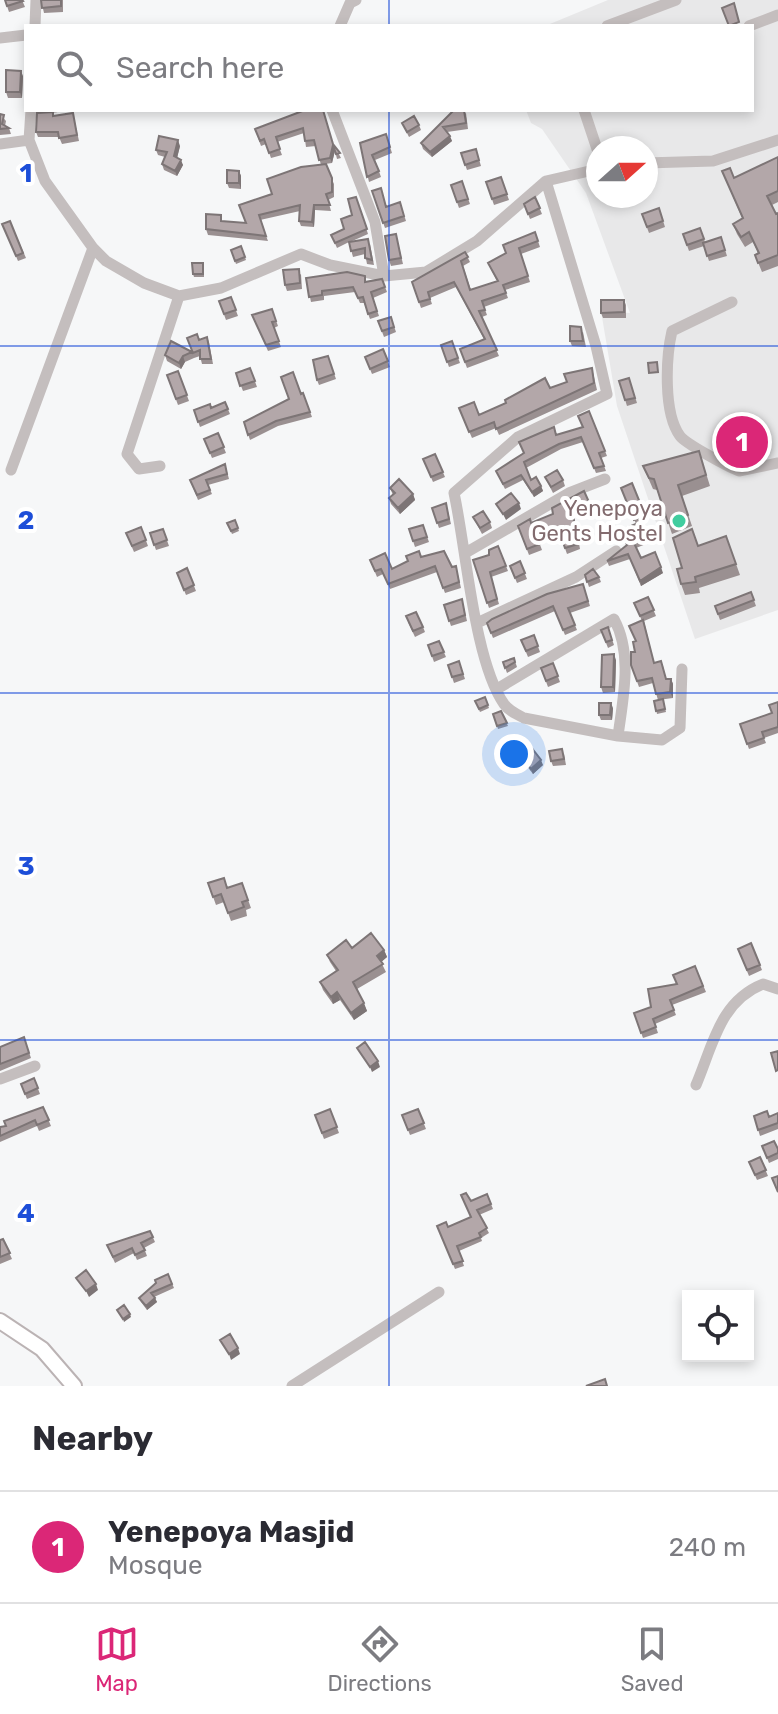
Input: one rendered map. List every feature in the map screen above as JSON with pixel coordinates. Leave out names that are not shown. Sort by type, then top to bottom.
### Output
[{"type":"main road","points":[[0,1321],[42,1349],[74,1386]]},
{"type":"street","points":[[35,24],[36,0]]},
{"type":"street","points":[[341,24],[350,3],[356,0]]},
{"type":"street","points":[[612,24],[676,0]]},
{"type":"street","points":[[754,24],[778,15]]},
{"type":"street","points":[[0,38],[24,35]]},
{"type":"street","points":[[31,112],[29,140],[45,181],[93,248],[106,261],[144,283],[179,296],[221,288],[301,254],[330,265],[384,276],[426,272],[477,241],[546,181],[586,172]]},
{"type":"street","points":[[333,112],[375,222],[384,276]]},
{"type":"street","points":[[585,112],[593,136]]},
{"type":"street","points":[[0,144],[29,140]]},
{"type":"street","points":[[658,163],[713,161],[778,140]]},
{"type":"street","points":[[546,181],[596,346],[607,394],[518,437],[454,493],[467,552],[477,623],[497,689],[511,712],[524,718],[618,736],[662,740],[680,728],[682,669]]},
{"type":"street","points":[[11,470],[93,248]]},
{"type":"street","points":[[160,466],[139,469],[127,454],[179,296]]},
{"type":"street","points":[[732,302],[672,331],[665,360],[678,434],[690,446],[710,452],[739,471],[778,463]]},
{"type":"street","points":[[467,552],[569,493],[605,479]]},
{"type":"street","points":[[477,623],[576,577],[616,551]]},
{"type":"street","points":[[497,689],[614,619],[621,631],[626,679],[618,736]]},
{"type":"street","points":[[696,1085],[730,1004],[746,991],[763,984],[778,989]]},
{"type":"street","points":[[0,1079],[35,1066]]},
{"type":"street","points":[[292,1386],[439,1292]]},
{"type":"shaded area","points":[[608,0],[778,0],[778,610],[695,639],[617,406],[601,311],[630,313],[592,208],[658,208],[658,136],[586,136],[586,193],[542,129],[531,123],[527,112],[754,112],[754,24],[550,24]]},
{"type":"building","points":[[5,0],[22,0],[23,1],[7,6]]},
{"type":"building","points":[[41,0],[61,0],[61,6],[42,8]]},
{"type":"building","points":[[734,3],[739,22],[728,24],[722,8]]},
{"type":"building","points":[[6,70],[21,71],[20,92],[6,92]]},
{"type":"building","points":[[53,112],[53,116],[73,113],[77,135],[59,138],[58,132],[36,132],[37,113]]},
{"type":"building","points":[[300,112],[324,112],[333,144],[340,153],[336,154],[333,145],[330,158],[319,160],[314,140],[305,141],[303,128],[276,137],[280,149],[269,153],[264,139],[260,141],[255,129]]},
{"type":"building","points":[[452,112],[464,112],[466,123],[443,127],[450,136],[430,152],[421,143]]},
{"type":"building","points":[[0,114],[4,115],[2,124],[9,128],[0,129]]},
{"type":"building","points":[[414,116],[419,125],[407,132],[402,123]]},
{"type":"building","points":[[386,134],[390,147],[372,155],[379,171],[367,177],[360,143]]},
{"type":"building","points":[[159,136],[178,140],[174,156],[181,160],[175,171],[162,164],[167,152],[156,150]]},
{"type":"building","points":[[476,149],[479,160],[465,165],[461,153]]},
{"type":"building","points":[[778,157],[778,191],[767,196],[778,213],[778,255],[758,263],[755,255],[759,253],[749,232],[741,237],[733,224],[743,218],[722,171],[730,168],[734,178]]},
{"type":"building","points":[[326,164],[332,178],[332,192],[326,194],[330,205],[314,205],[312,222],[299,221],[300,205],[259,215],[266,236],[206,229],[206,214],[221,215],[221,221],[246,223],[239,205],[272,194],[267,179],[301,167]]},
{"type":"building","points":[[227,170],[239,171],[239,183],[227,183]]},
{"type":"building","points":[[501,177],[507,194],[492,199],[486,182]]},
{"type":"building","points":[[462,181],[468,199],[457,202],[451,185]]},
{"type":"building","points":[[381,188],[386,207],[400,202],[404,216],[383,223],[372,191]]},
{"type":"building","points":[[356,197],[367,229],[335,243],[331,235],[344,229],[341,219],[352,215],[348,199]]},
{"type":"building","points":[[535,197],[540,208],[528,214],[524,204]]},
{"type":"building","points":[[659,208],[663,221],[647,227],[642,214]]},
{"type":"building","points":[[10,221],[23,253],[16,256],[2,224]]},
{"type":"building","points":[[700,228],[704,239],[687,245],[683,234]]},
{"type":"building","points":[[535,232],[538,241],[519,248],[528,276],[503,285],[506,293],[482,301],[485,310],[479,311],[497,350],[465,362],[460,349],[485,339],[454,282],[428,292],[430,299],[419,302],[412,282],[465,252],[468,257],[461,261],[470,290],[498,281],[488,263],[506,253],[503,245]]},
{"type":"building","points":[[396,234],[401,258],[389,260],[385,236]]},
{"type":"building","points":[[721,237],[725,250],[707,256],[703,243]]},
{"type":"building","points":[[368,239],[372,260],[365,258],[365,248],[351,251],[349,242]]},
{"type":"building","points":[[241,246],[245,257],[235,261],[231,250]]},
{"type":"building","points":[[192,263],[203,263],[203,274],[193,274]]},
{"type":"building","points":[[299,269],[300,283],[285,285],[283,270]]},
{"type":"building","points":[[347,272],[365,276],[365,282],[382,279],[385,287],[371,292],[377,311],[368,314],[363,297],[358,298],[353,287],[322,291],[322,295],[309,297],[306,278]]},
{"type":"building","points":[[231,297],[236,310],[224,314],[219,301]]},
{"type":"building","points":[[601,300],[624,300],[624,312],[601,313]]},
{"type":"building","points":[[272,309],[276,321],[272,322],[279,341],[266,345],[252,315]]},
{"type":"building","points":[[391,317],[394,327],[382,331],[378,321]]},
{"type":"building","points":[[570,326],[581,327],[583,341],[570,341]]},
{"type":"building","points":[[197,334],[199,340],[207,337],[211,359],[200,359],[200,350],[193,353],[187,338]]},
{"type":"building","points":[[171,341],[192,352],[183,356],[179,363],[165,355]]},
{"type":"building","points":[[452,341],[458,358],[447,362],[441,345]]},
{"type":"building","points":[[383,349],[388,361],[370,369],[365,357]]},
{"type":"building","points":[[328,356],[334,374],[317,380],[313,360]]},
{"type":"building","points":[[657,362],[658,372],[649,373],[648,363]]},
{"type":"building","points":[[250,368],[255,381],[240,386],[236,373]]},
{"type":"building","points":[[592,368],[594,383],[496,429],[494,422],[469,432],[459,408],[474,402],[479,415],[506,403],[505,400],[545,378],[550,388],[567,382],[564,374]]},
{"type":"building","points":[[178,371],[187,395],[176,399],[167,375]]},
{"type":"building","points":[[293,372],[310,412],[276,421],[248,435],[244,422],[289,399],[281,377]]},
{"type":"building","points":[[629,378],[635,398],[625,400],[619,381]]},
{"type":"building","points":[[225,402],[228,409],[198,422],[194,410]]},
{"type":"building","points":[[589,411],[605,451],[599,453],[604,466],[594,468],[581,437],[559,444],[524,462],[531,480],[536,477],[541,486],[532,492],[521,475],[503,484],[496,471],[524,453],[519,442],[554,427],[556,435],[583,427],[578,416]]},
{"type":"building","points":[[750,418],[752,448],[727,449],[725,420]]},
{"type":"building","points":[[218,433],[224,447],[210,453],[204,439]]},
{"type":"building","points":[[699,451],[706,475],[678,485],[688,515],[668,523],[654,479],[649,478],[643,466]]},
{"type":"building","points":[[435,454],[443,472],[431,477],[423,459]]},
{"type":"building","points":[[225,464],[227,474],[206,480],[210,490],[197,495],[190,480]]},
{"type":"building","points":[[557,470],[563,480],[551,487],[545,477]]},
{"type":"building","points":[[399,479],[413,494],[398,508],[389,498],[395,493],[390,488]]},
{"type":"building","points":[[632,483],[645,515],[634,520],[621,488]]},
{"type":"building","points":[[584,491],[589,502],[572,510],[578,544],[565,548],[558,528],[537,537],[540,544],[527,549],[518,526],[530,519],[531,523],[553,514],[552,508]]},
{"type":"building","points":[[511,493],[519,503],[503,514],[496,504]]},
{"type":"building","points":[[446,503],[449,519],[437,523],[432,508]]},
{"type":"building","points":[[483,511],[490,522],[480,528],[473,517]]},
{"type":"building","points":[[235,520],[238,528],[231,531],[227,523]]},
{"type":"building","points":[[638,523],[644,539],[634,543],[641,558],[655,552],[661,567],[640,581],[628,554],[607,561],[627,545],[621,530]]},
{"type":"building","points":[[423,525],[427,537],[413,541],[409,529]]},
{"type":"building","points":[[141,527],[146,540],[132,546],[126,533]]},
{"type":"building","points":[[163,529],[167,540],[154,545],[150,533]]},
{"type":"building","points":[[692,529],[698,546],[726,536],[736,564],[695,577],[696,582],[681,584],[677,569],[682,568],[673,538]]},
{"type":"building","points":[[498,546],[506,566],[490,572],[497,599],[487,603],[473,560],[489,555],[489,550]]},
{"type":"building","points":[[419,551],[421,557],[444,551],[452,567],[456,566],[459,582],[443,588],[435,566],[388,584],[381,569],[375,571],[370,560],[385,553],[392,569],[408,561],[406,556]]},
{"type":"building","points":[[520,561],[525,573],[515,578],[510,566]]},
{"type":"building","points":[[187,568],[194,585],[184,590],[177,573]]},
{"type":"building","points":[[593,569],[599,577],[587,582],[585,575]]},
{"type":"building","points":[[583,584],[588,601],[568,608],[575,625],[563,630],[553,606],[491,633],[487,623],[492,619],[547,594]]},
{"type":"building","points":[[751,592],[754,600],[718,614],[715,606]]},
{"type":"building","points":[[648,597],[654,610],[640,616],[634,603]]},
{"type":"building","points":[[462,599],[465,615],[449,621],[444,605]]},
{"type":"building","points":[[416,612],[423,627],[413,631],[406,616]]},
{"type":"building","points":[[643,620],[654,663],[661,661],[666,679],[671,679],[670,692],[656,694],[652,678],[637,681],[631,665],[631,652],[635,652],[633,642],[636,641],[629,626]]},
{"type":"building","points":[[608,627],[612,640],[606,642],[601,630]]},
{"type":"building","points":[[534,635],[538,646],[526,651],[521,640]]},
{"type":"building","points":[[439,641],[444,652],[432,656],[428,645]]},
{"type":"building","points":[[614,654],[613,687],[601,687],[602,655]]},
{"type":"building","points":[[514,658],[515,662],[505,668],[503,662]]},
{"type":"building","points":[[459,661],[463,674],[452,677],[448,665]]},
{"type":"building","points":[[553,663],[558,676],[546,681],[541,668]]},
{"type":"building","points":[[485,697],[488,705],[479,709],[475,701]]},
{"type":"building","points":[[663,699],[665,709],[656,711],[654,701]]},
{"type":"building","points":[[778,702],[778,727],[762,732],[764,738],[747,744],[740,724],[772,713],[769,705]]},
{"type":"building","points":[[599,703],[611,703],[610,715],[599,715]]},
{"type":"building","points":[[501,711],[507,723],[497,726],[493,714]]},
{"type":"building","points":[[531,747],[541,760],[531,769],[521,756]]},
{"type":"building","points":[[562,749],[564,759],[551,761],[549,751]]},
{"type":"building","points":[[224,878],[227,888],[242,883],[248,900],[242,902],[244,907],[228,913],[221,894],[213,897],[208,883]]},
{"type":"building","points":[[371,933],[384,950],[377,956],[383,964],[353,982],[364,1003],[351,1013],[337,992],[331,997],[320,982],[338,970],[327,955],[346,940],[352,948]]},
{"type":"building","points":[[751,943],[760,965],[747,970],[738,949]]},
{"type":"building","points":[[695,966],[703,986],[670,1000],[674,1010],[653,1019],[656,1027],[641,1033],[634,1013],[651,1007],[648,989],[677,984],[673,975]]},
{"type":"building","points":[[24,1037],[29,1053],[0,1064],[0,1047]]},
{"type":"building","points":[[365,1042],[378,1061],[370,1067],[357,1048]]},
{"type":"building","points":[[778,1051],[778,1070],[776,1071],[771,1053]]},
{"type":"building","points":[[34,1078],[38,1088],[25,1094],[21,1084]]},
{"type":"building","points":[[43,1107],[49,1120],[37,1125],[35,1120],[0,1136],[0,1127],[6,1126],[4,1121]]},
{"type":"building","points":[[330,1109],[337,1127],[322,1133],[315,1115]]},
{"type":"building","points":[[418,1109],[424,1123],[408,1130],[402,1115]]},
{"type":"building","points":[[767,1111],[769,1117],[778,1113],[778,1123],[758,1130],[754,1116]]},
{"type":"building","points":[[774,1141],[778,1153],[767,1158],[762,1146]]},
{"type":"building","points":[[760,1157],[766,1170],[755,1175],[749,1162]]},
{"type":"building","points":[[778,1176],[778,1192],[772,1178]]},
{"type":"building","points":[[466,1193],[471,1201],[487,1194],[491,1204],[477,1210],[487,1228],[479,1233],[481,1237],[457,1246],[463,1261],[453,1264],[437,1226],[446,1222],[448,1227],[471,1217],[461,1195]]},
{"type":"building","points":[[150,1231],[153,1237],[141,1243],[145,1250],[135,1255],[132,1248],[113,1257],[107,1245]]},
{"type":"building","points":[[3,1239],[10,1253],[0,1257],[0,1240]]},
{"type":"building","points":[[86,1270],[96,1284],[86,1291],[76,1278]]},
{"type":"building","points":[[168,1274],[172,1284],[151,1293],[155,1298],[146,1306],[139,1298],[156,1283],[155,1280]]},
{"type":"building","points":[[124,1305],[130,1314],[123,1319],[117,1310]]},
{"type":"building","points":[[230,1334],[238,1348],[229,1354],[220,1340]]},
{"type":"building","points":[[605,1379],[607,1386],[586,1386]]},
{"type":"place","name":"Yenepoya Masjid","points":[[742,442]]},
{"type":"place","name":"Yenepoya Gents Hostel","points":[[679,521]]}]
